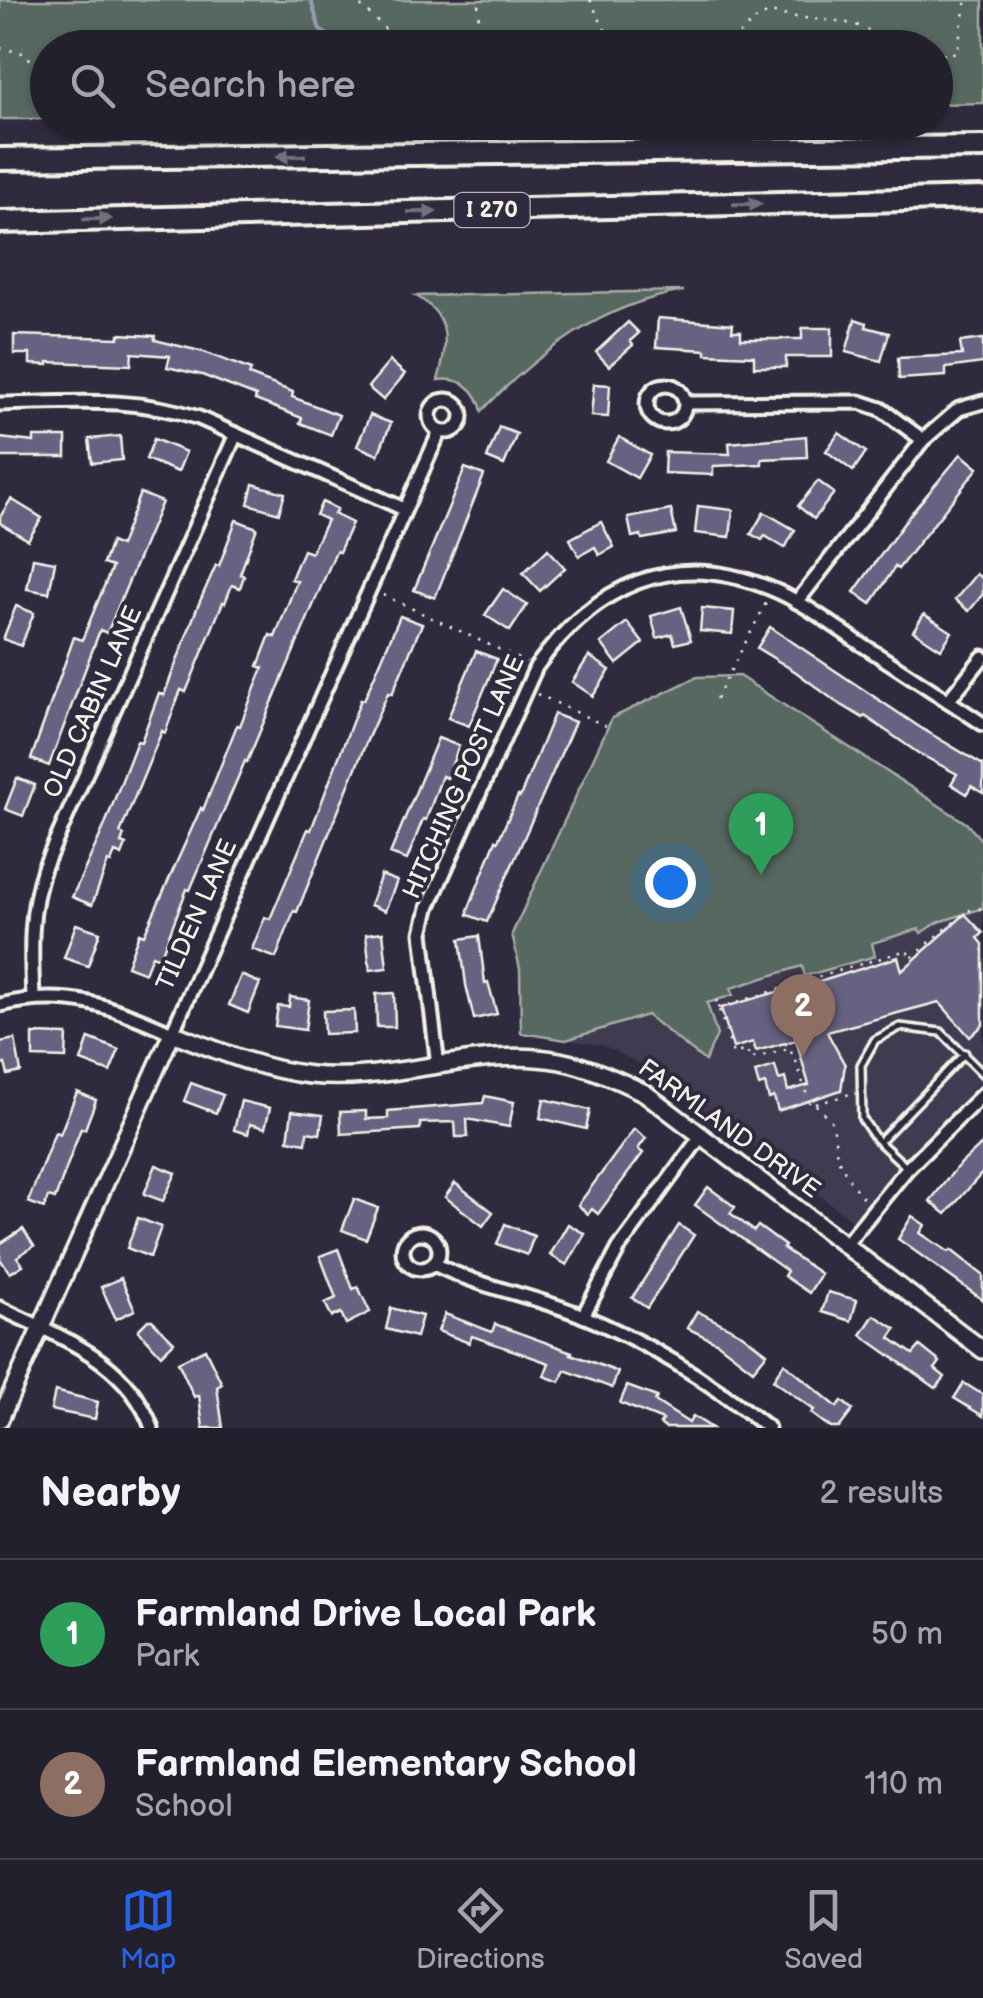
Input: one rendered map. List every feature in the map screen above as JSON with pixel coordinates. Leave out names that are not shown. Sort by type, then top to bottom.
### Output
[{"type":"highway","points":[[0,159],[983,147]]},
{"type":"highway","name":"I 270","points":[[0,222],[983,198]]},
{"type":"street","points":[[0,404],[131,402],[169,408],[404,509]]},
{"type":"street","points":[[685,403],[860,402],[881,409],[923,440]]},
{"type":"street","points":[[797,602],[923,440],[959,409],[983,402]]},
{"type":"street","name":"TILDEN LANE","points":[[0,1419],[440,430]]},
{"type":"street","name":"OLD CABIN LANE","points":[[34,997],[30,935],[36,890],[236,434]]},
{"type":"street","name":"HITCHING POST LANE","points":[[438,1066],[424,964],[425,919],[536,666],[553,641],[578,616],[612,592],[650,578],[715,573],[772,589],[983,724]]},
{"type":"street","points":[[948,700],[983,657]]},
{"type":"street","name":"FARMLAND DRIVE","points":[[0,1005],[34,997],[114,1008],[250,1064],[312,1075],[369,1074],[526,1058],[558,1060],[614,1078],[645,1094],[702,1136],[983,1350]]},
{"type":"street","points":[[845,1245],[907,1168],[983,1094]]},
{"type":"street","points":[[583,1316],[619,1248],[702,1136]]},
{"type":"street","points":[[434,1264],[470,1282],[529,1296],[583,1316],[697,1375],[768,1428]]},
{"type":"street","points":[[0,1308],[98,1356],[139,1400],[152,1428]]},
{"type":"lane","points":[[907,1168],[862,1119],[861,1065],[874,1040],[900,1027],[942,1032],[983,1074]]},
{"type":"lane","points":[[880,1142],[965,1053]]},
{"type":"path","points":[[352,0],[385,30]]},
{"type":"path","points":[[478,0],[479,30]]},
{"type":"path","points":[[590,0],[605,30]]},
{"type":"path","points":[[953,53],[957,52],[966,0]]},
{"type":"path","points":[[744,30],[771,12],[866,30]]},
{"type":"path","points":[[0,48],[27,54],[30,60]]},
{"type":"path","points":[[369,588],[536,666]]},
{"type":"path","points":[[716,700],[772,589]]},
{"type":"path","points":[[526,689],[608,727]]},
{"type":"path","points":[[718,1008],[907,950],[910,960],[967,911],[979,908],[983,912]]},
{"type":"path","points":[[716,1000],[732,1054],[748,1050],[750,1059],[790,1048]]},
{"type":"path","points":[[786,1042],[796,1058],[810,1105],[850,1094]]},
{"type":"path","points":[[815,1104],[833,1124],[837,1156],[863,1198]]},
{"type":"shaded area","points":[[983,908],[983,1078],[852,1220],[645,1066],[602,1045],[564,1040]]},
{"type":"green space","points":[[0,0],[983,0],[983,103],[953,104],[953,30],[30,30],[30,119],[0,119]]},
{"type":"green space","points":[[684,291],[654,297],[599,319],[526,369],[482,411],[467,386],[454,380],[438,380],[444,332],[436,313],[416,296]]},
{"type":"green space","points":[[739,676],[966,823],[983,842],[983,908],[939,922],[921,933],[919,929],[872,943],[875,956],[805,976],[802,966],[731,988],[733,995],[707,1003],[717,1035],[705,1061],[647,1015],[566,1040],[521,1033],[520,969],[512,934],[612,718],[697,677]]},
{"type":"building","points":[[658,318],[733,324],[732,331],[741,331],[741,339],[802,339],[802,328],[832,328],[832,357],[786,357],[786,367],[754,367],[754,356],[656,347]]},
{"type":"building","points":[[855,319],[867,323],[866,327],[889,333],[881,361],[846,352]]},
{"type":"building","points":[[628,322],[639,333],[630,341],[633,345],[609,366],[596,352]]},
{"type":"building","points":[[119,334],[155,336],[155,340],[204,352],[251,370],[249,375],[293,392],[292,397],[339,415],[331,435],[300,423],[302,418],[255,400],[256,396],[202,375],[167,367],[170,356],[132,353],[131,365],[48,365],[30,364],[30,354],[14,354],[14,335],[119,338]]},
{"type":"building","points":[[983,339],[983,363],[946,368],[946,376],[899,379],[898,358],[962,355],[960,342]]},
{"type":"building","points":[[390,361],[405,374],[383,400],[368,387]]},
{"type":"building","points":[[594,384],[610,385],[608,417],[591,416]]},
{"type":"building","points":[[370,415],[391,423],[378,455],[357,446]]},
{"type":"building","points":[[499,427],[517,434],[504,465],[487,458]]},
{"type":"building","points":[[839,433],[866,452],[853,471],[826,451]]},
{"type":"building","points":[[120,436],[122,460],[92,463],[89,439]]},
{"type":"building","points":[[806,436],[807,457],[713,466],[713,475],[664,473],[665,452],[730,454],[729,443]]},
{"type":"building","points":[[34,437],[66,437],[66,457],[0,457],[0,438],[34,442]]},
{"type":"building","points":[[619,437],[650,455],[637,478],[606,461]]},
{"type":"building","points":[[154,439],[186,452],[178,472],[146,459]]},
{"type":"building","points":[[961,454],[978,468],[898,569],[895,567],[871,604],[854,592],[909,516]]},
{"type":"building","points":[[465,468],[484,475],[435,598],[414,590]]},
{"type":"building","points":[[818,481],[834,493],[814,519],[798,506]]},
{"type":"building","points":[[253,484],[285,493],[279,513],[248,504]]},
{"type":"building","points":[[140,493],[162,502],[107,633],[100,630],[49,766],[31,759],[74,637],[82,640],[112,567],[103,564],[111,542],[120,546]]},
{"type":"building","points":[[11,499],[42,518],[28,540],[0,523]]},
{"type":"building","points":[[322,502],[352,523],[339,552],[336,551],[160,958],[152,955],[145,973],[127,966],[139,933],[144,935],[203,810],[237,725],[240,726],[263,668],[258,666],[270,635],[275,637],[297,581],[291,579],[303,550],[311,553],[327,520],[316,515]]},
{"type":"building","points":[[698,506],[733,510],[730,537],[695,533]]},
{"type":"building","points":[[671,510],[676,533],[632,537],[628,518]]},
{"type":"building","points":[[764,512],[795,530],[785,548],[765,536],[762,540],[751,534]]},
{"type":"building","points":[[236,520],[257,528],[240,574],[244,576],[240,588],[232,585],[186,692],[181,690],[165,733],[162,731],[120,833],[124,835],[121,843],[126,845],[122,855],[115,852],[111,863],[108,862],[92,905],[72,897],[137,741],[141,742],[159,693],[164,695]]},
{"type":"building","points":[[601,522],[614,547],[599,555],[595,547],[579,556],[570,539]]},
{"type":"building","points":[[548,549],[565,568],[540,591],[523,573]]},
{"type":"building","points":[[33,558],[55,562],[49,593],[27,589]]},
{"type":"building","points":[[976,574],[983,579],[983,594],[969,611],[955,600]]},
{"type":"building","points":[[503,589],[527,605],[510,631],[485,615]]},
{"type":"building","points":[[16,606],[34,613],[21,646],[3,639]]},
{"type":"building","points":[[681,607],[691,640],[675,644],[672,634],[657,638],[651,616]]},
{"type":"building","points":[[702,608],[734,611],[732,634],[700,631]]},
{"type":"building","points":[[924,614],[952,632],[941,649],[913,631]]},
{"type":"building","points":[[400,616],[422,624],[368,738],[297,912],[294,911],[276,958],[252,949],[265,917],[270,919],[308,829],[311,830],[361,699],[364,700]]},
{"type":"building","points":[[627,622],[643,643],[617,664],[601,643]]},
{"type":"building","points":[[770,627],[983,765],[983,793],[971,786],[967,794],[951,784],[957,774],[835,701],[757,648]]},
{"type":"building","points":[[476,651],[497,659],[469,726],[448,718]]},
{"type":"building","points":[[589,656],[610,670],[593,696],[572,682]]},
{"type":"building","points":[[554,714],[575,722],[487,922],[468,915],[496,840],[520,797]]},
{"type":"building","points":[[438,738],[459,746],[447,778],[442,776],[407,860],[390,854]]},
{"type":"building","points":[[17,778],[35,785],[23,816],[5,809]]},
{"type":"building","points":[[381,875],[397,881],[385,911],[370,905]]},
{"type":"building","points":[[965,914],[983,933],[978,938],[983,944],[983,1025],[970,1037],[939,1002],[827,1032],[845,1065],[841,1090],[778,1111],[765,1084],[759,1086],[755,1072],[775,1066],[779,1080],[785,1078],[788,1091],[809,1085],[796,1040],[756,1051],[753,1042],[733,1048],[721,1008],[784,990],[785,993],[898,957],[902,971]]},
{"type":"building","points":[[76,924],[100,932],[88,966],[64,958]]},
{"type":"building","points":[[383,932],[387,968],[370,970],[366,934]]},
{"type":"building","points":[[479,936],[485,983],[488,982],[497,1014],[474,1019],[460,939]]},
{"type":"building","points":[[241,975],[260,983],[248,1013],[229,1005]]},
{"type":"building","points":[[394,993],[395,1027],[377,1027],[376,994]]},
{"type":"building","points":[[290,997],[309,1000],[305,1030],[275,1026],[278,1006],[289,1007]]},
{"type":"building","points":[[354,1010],[355,1033],[324,1034],[323,1011]]},
{"type":"building","points":[[33,1034],[67,1035],[66,1058],[33,1057]]},
{"type":"building","points":[[89,1038],[119,1050],[110,1072],[81,1061]]},
{"type":"building","points":[[15,1039],[21,1072],[8,1075],[5,1064],[0,1065],[0,1042]]},
{"type":"building","points":[[191,1083],[223,1095],[216,1113],[184,1101]]},
{"type":"building","points":[[77,1092],[96,1100],[85,1129],[81,1128],[55,1199],[48,1197],[44,1208],[28,1202],[55,1132],[60,1134]]},
{"type":"building","points":[[485,1096],[514,1102],[509,1127],[467,1119],[468,1137],[456,1137],[455,1122],[420,1123],[420,1129],[341,1134],[340,1112],[366,1111],[366,1119],[388,1118],[388,1111],[483,1103]]},
{"type":"building","points":[[544,1099],[590,1110],[586,1129],[540,1118]]},
{"type":"building","points":[[241,1101],[270,1108],[265,1128],[250,1124],[248,1134],[234,1130]]},
{"type":"building","points":[[292,1111],[323,1115],[320,1134],[307,1132],[306,1143],[288,1140]]},
{"type":"building","points":[[634,1129],[646,1138],[638,1149],[643,1153],[598,1214],[592,1209],[588,1214],[578,1205]]},
{"type":"building","points":[[983,1143],[983,1172],[946,1214],[930,1201],[957,1167]]},
{"type":"building","points":[[156,1165],[176,1173],[163,1201],[144,1194]]},
{"type":"building","points":[[455,1183],[493,1212],[483,1226],[445,1197]]},
{"type":"building","points":[[708,1187],[735,1207],[730,1213],[754,1231],[758,1226],[821,1274],[809,1293],[784,1276],[787,1271],[695,1205]]},
{"type":"building","points":[[354,1199],[378,1208],[366,1239],[342,1230]]},
{"type":"building","points":[[912,1216],[925,1225],[920,1233],[951,1250],[983,1275],[983,1300],[898,1239]]},
{"type":"building","points":[[138,1218],[161,1227],[150,1257],[127,1248]]},
{"type":"building","points":[[505,1224],[534,1236],[527,1255],[497,1244]]},
{"type":"building","points":[[568,1224],[585,1234],[567,1265],[550,1255]]},
{"type":"building","points":[[679,1225],[694,1235],[647,1308],[632,1298]]},
{"type":"building","points":[[23,1229],[34,1246],[17,1257],[23,1265],[10,1273],[0,1259],[0,1244]]},
{"type":"building","points":[[338,1249],[353,1289],[358,1287],[370,1312],[346,1324],[341,1313],[332,1317],[325,1303],[336,1298],[320,1256]]},
{"type":"building","points":[[121,1278],[135,1310],[116,1319],[101,1287]]},
{"type":"building","points":[[828,1292],[857,1300],[851,1321],[822,1312]]},
{"type":"building","points":[[391,1308],[422,1316],[416,1337],[386,1329]]},
{"type":"building","points":[[697,1311],[742,1334],[767,1353],[753,1370],[718,1343],[687,1328]]},
{"type":"building","points":[[445,1314],[492,1332],[495,1324],[618,1372],[612,1388],[565,1370],[560,1382],[544,1376],[549,1363],[472,1336],[469,1343],[438,1331]]},
{"type":"building","points":[[874,1315],[896,1329],[890,1338],[913,1354],[920,1346],[940,1362],[935,1369],[945,1377],[936,1388],[861,1335]]},
{"type":"building","points":[[148,1320],[174,1342],[161,1355],[138,1330]]},
{"type":"building","points":[[205,1349],[222,1384],[217,1387],[223,1428],[203,1428],[199,1395],[194,1397],[178,1362]]},
{"type":"building","points":[[784,1363],[837,1407],[842,1401],[853,1410],[839,1428],[831,1428],[811,1413],[814,1410],[773,1380]]},
{"type":"building","points":[[964,1383],[983,1395],[983,1416],[954,1398]]},
{"type":"building","points":[[627,1386],[657,1397],[655,1401],[689,1423],[693,1416],[712,1428],[665,1428],[660,1424],[663,1420],[620,1403]]},
{"type":"building","points":[[55,1391],[98,1402],[95,1419],[51,1410]]},
{"type":"waterway","points":[[311,0],[320,30]]},
{"type":"place","name":"Farmland Drive Local Park","points":[[761,875]]},
{"type":"place","name":"Farmland Elementary School","points":[[803,1056]]}]
